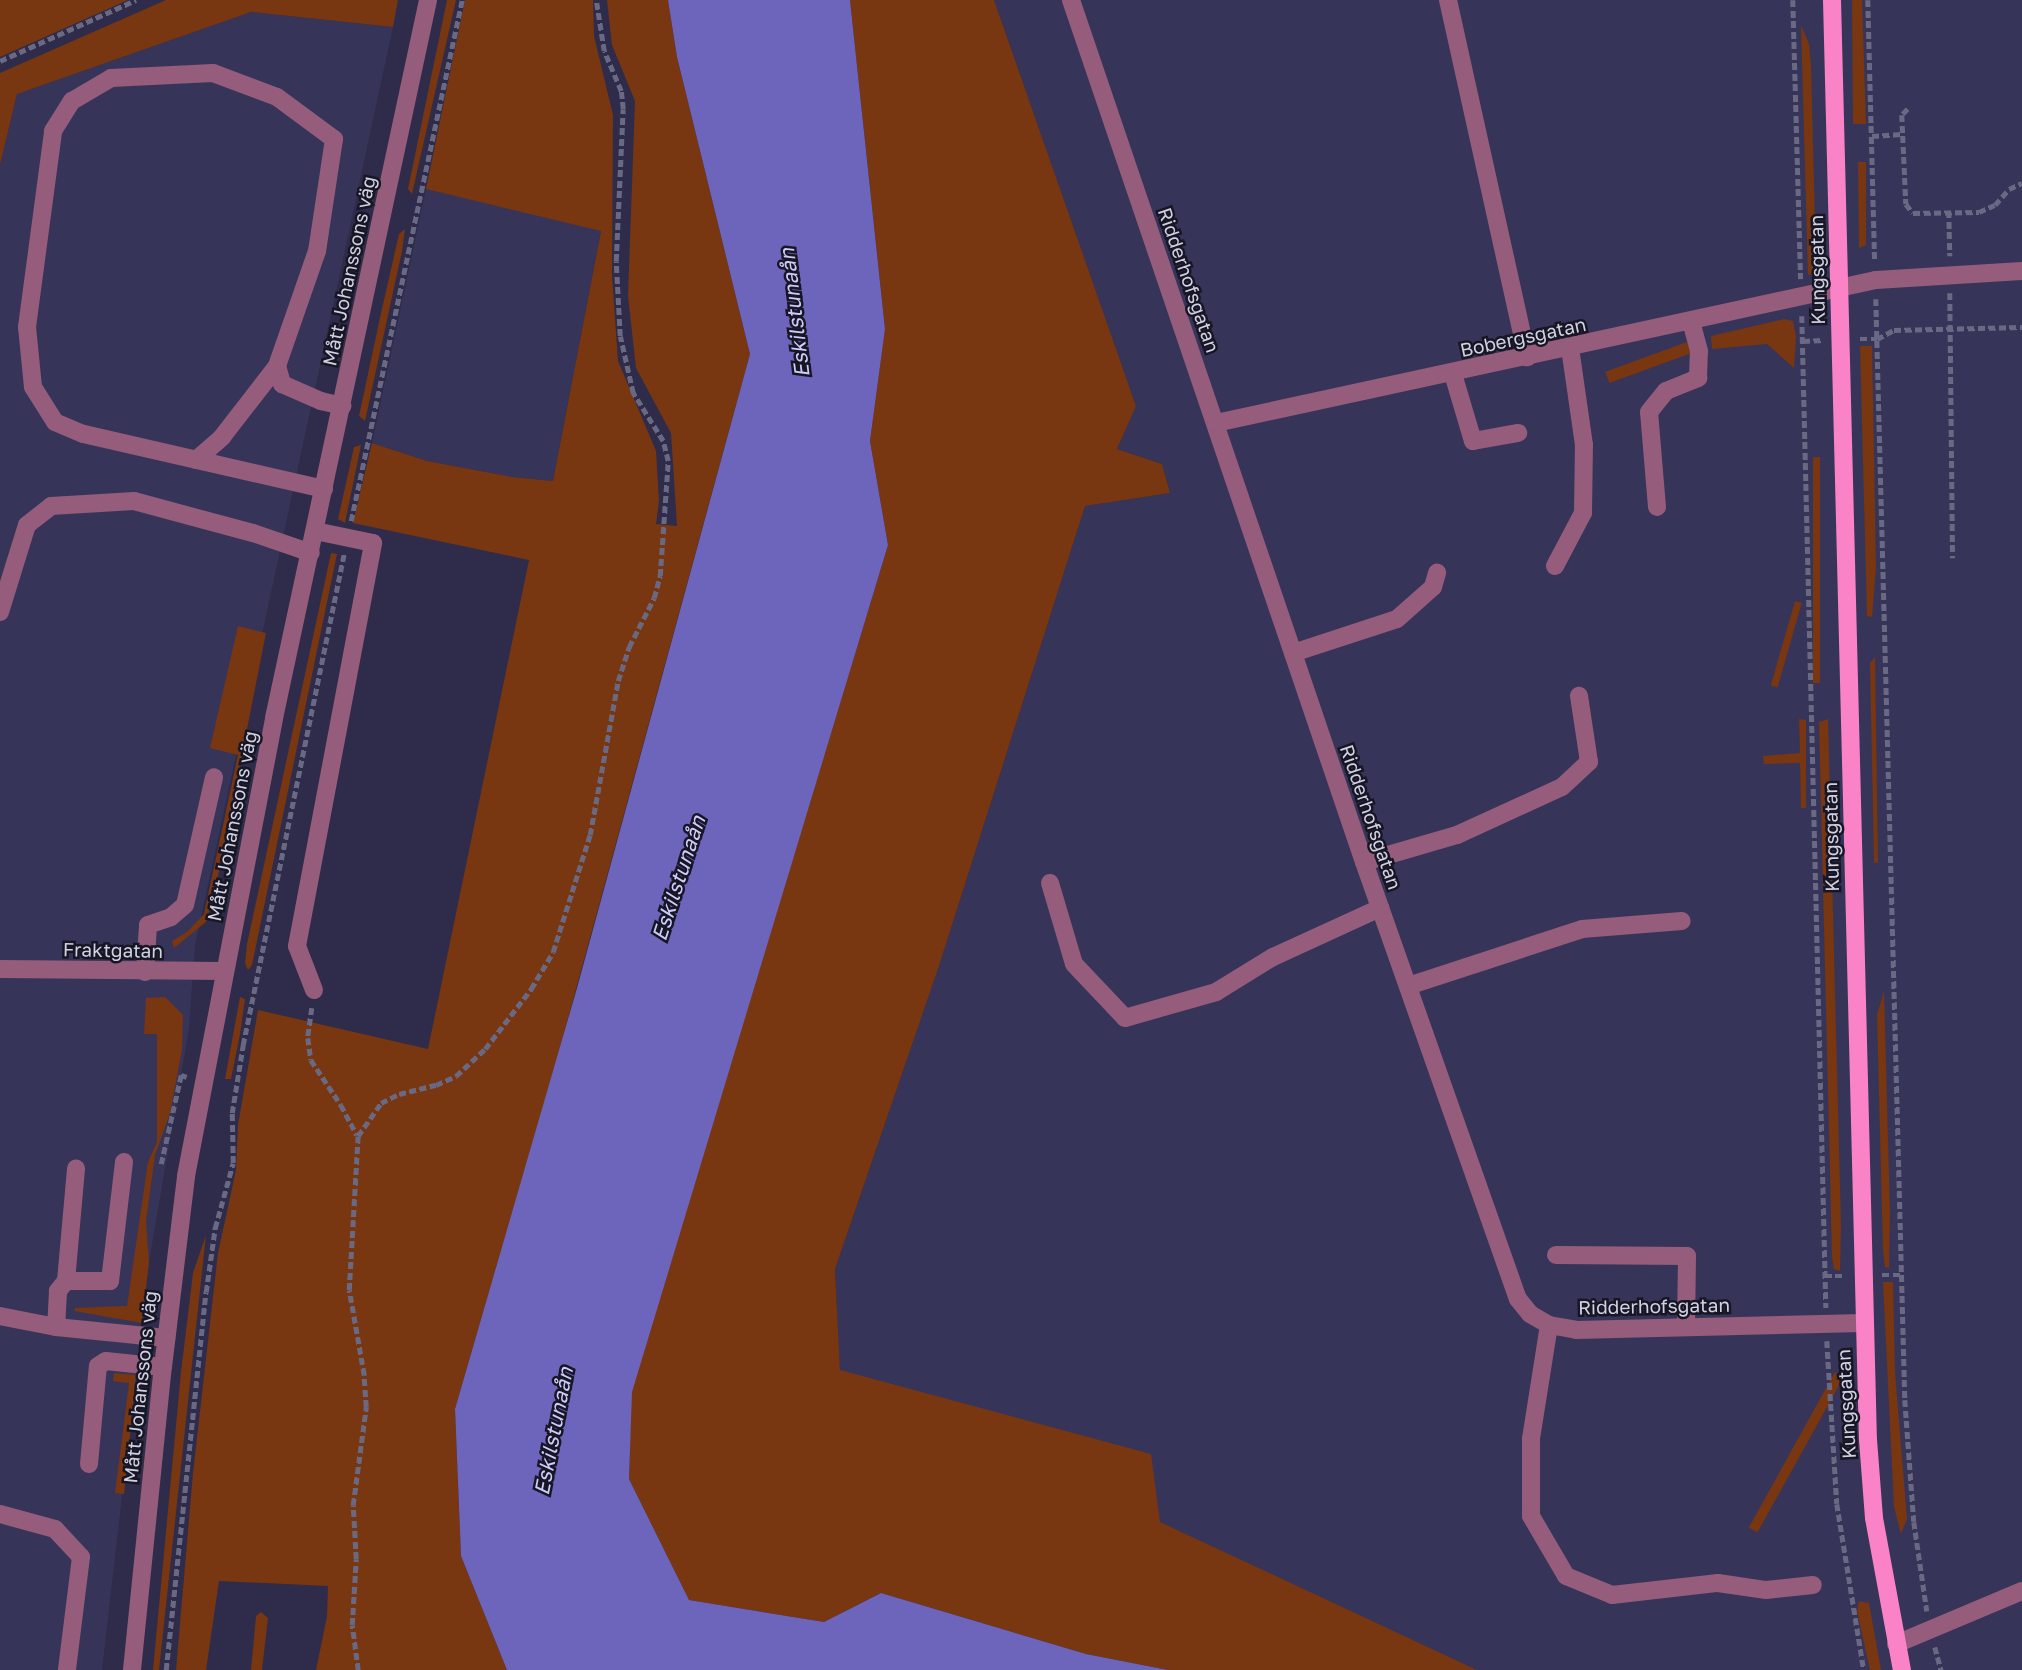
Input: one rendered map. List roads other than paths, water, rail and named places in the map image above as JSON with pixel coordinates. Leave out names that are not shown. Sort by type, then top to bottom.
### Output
[{"type":"main road","name":"Kungsgatan","points":[[1832,0],[1863,1323],[1874,1518],[1902,1670]]},
{"type":"street","name":"Mått Johanssons väg","points":[[132,1670],[166,1338],[186,1176],[274,718],[428,0]]},
{"type":"street","points":[[1448,0],[1527,357]]},
{"type":"street","name":"Ridderhofsgatan","points":[[1072,5],[1364,862],[1508,1279],[1518,1299],[1530,1314],[1549,1325],[1576,1330],[1863,1323]]},
{"type":"street","points":[[196,460],[222,437],[277,366],[317,251],[334,139],[277,97],[213,73],[111,78],[72,101],[53,131],[27,327],[33,387],[55,422],[83,434],[196,460],[324,489]]},
{"type":"street","name":"Bobergsgatan","points":[[1216,423],[1453,374],[1875,280],[2022,271]]},
{"type":"street","points":[[1657,507],[1649,412],[1666,391],[1698,378],[1699,351],[1692,321]]},
{"type":"street","points":[[1555,566],[1583,513],[1584,445],[1570,348]]},
{"type":"street","points":[[277,366],[282,384],[321,401],[342,406]]},
{"type":"street","points":[[1453,374],[1473,441],[1518,433]]},
{"type":"street","points":[[0,612],[27,525],[51,506],[134,501],[253,533],[311,553]]},
{"type":"street","points":[[314,990],[297,946],[373,543],[315,531]]},
{"type":"street","points":[[1293,653],[1397,619],[1433,587],[1437,573]]},
{"type":"street","points":[[1364,862],[1457,835],[1562,787],[1589,762],[1579,696]]},
{"type":"street","points":[[145,972],[148,925],[171,917],[185,905],[214,777]]},
{"type":"street","points":[[1050,883],[1074,964],[1125,1018],[1216,992],[1273,957],[1380,908]]},
{"type":"street","points":[[1408,986],[1582,929],[1682,921]]},
{"type":"street","name":"Fraktgatan","points":[[0,969],[225,971]]},
{"type":"street","points":[[66,1281],[110,1281],[124,1162]]},
{"type":"street","points":[[56,1327],[58,1291],[66,1281],[76,1168]]},
{"type":"street","points":[[1556,1255],[1687,1256],[1686,1327]]},
{"type":"street","points":[[0,1316],[56,1327],[166,1338]]},
{"type":"street","points":[[1549,1325],[1531,1439],[1531,1516],[1566,1576],[1612,1595],[1718,1583],[1766,1590],[1813,1585]]},
{"type":"street","points":[[89,1464],[98,1366],[106,1361],[163,1367]]},
{"type":"street","points":[[0,1514],[15,1515],[55,1529],[81,1557],[67,1670]]},
{"type":"street","points":[[1896,1644],[2022,1591]]},
{"type":"water","name":"Eskilstunaån","points":[[668,0],[850,0],[885,329],[870,441],[888,545],[632,1392],[629,1479],[689,1600],[824,1622],[881,1593],[1086,1654],[1168,1670],[507,1670],[461,1556],[455,1409],[577,988],[750,354],[677,57]]}]
